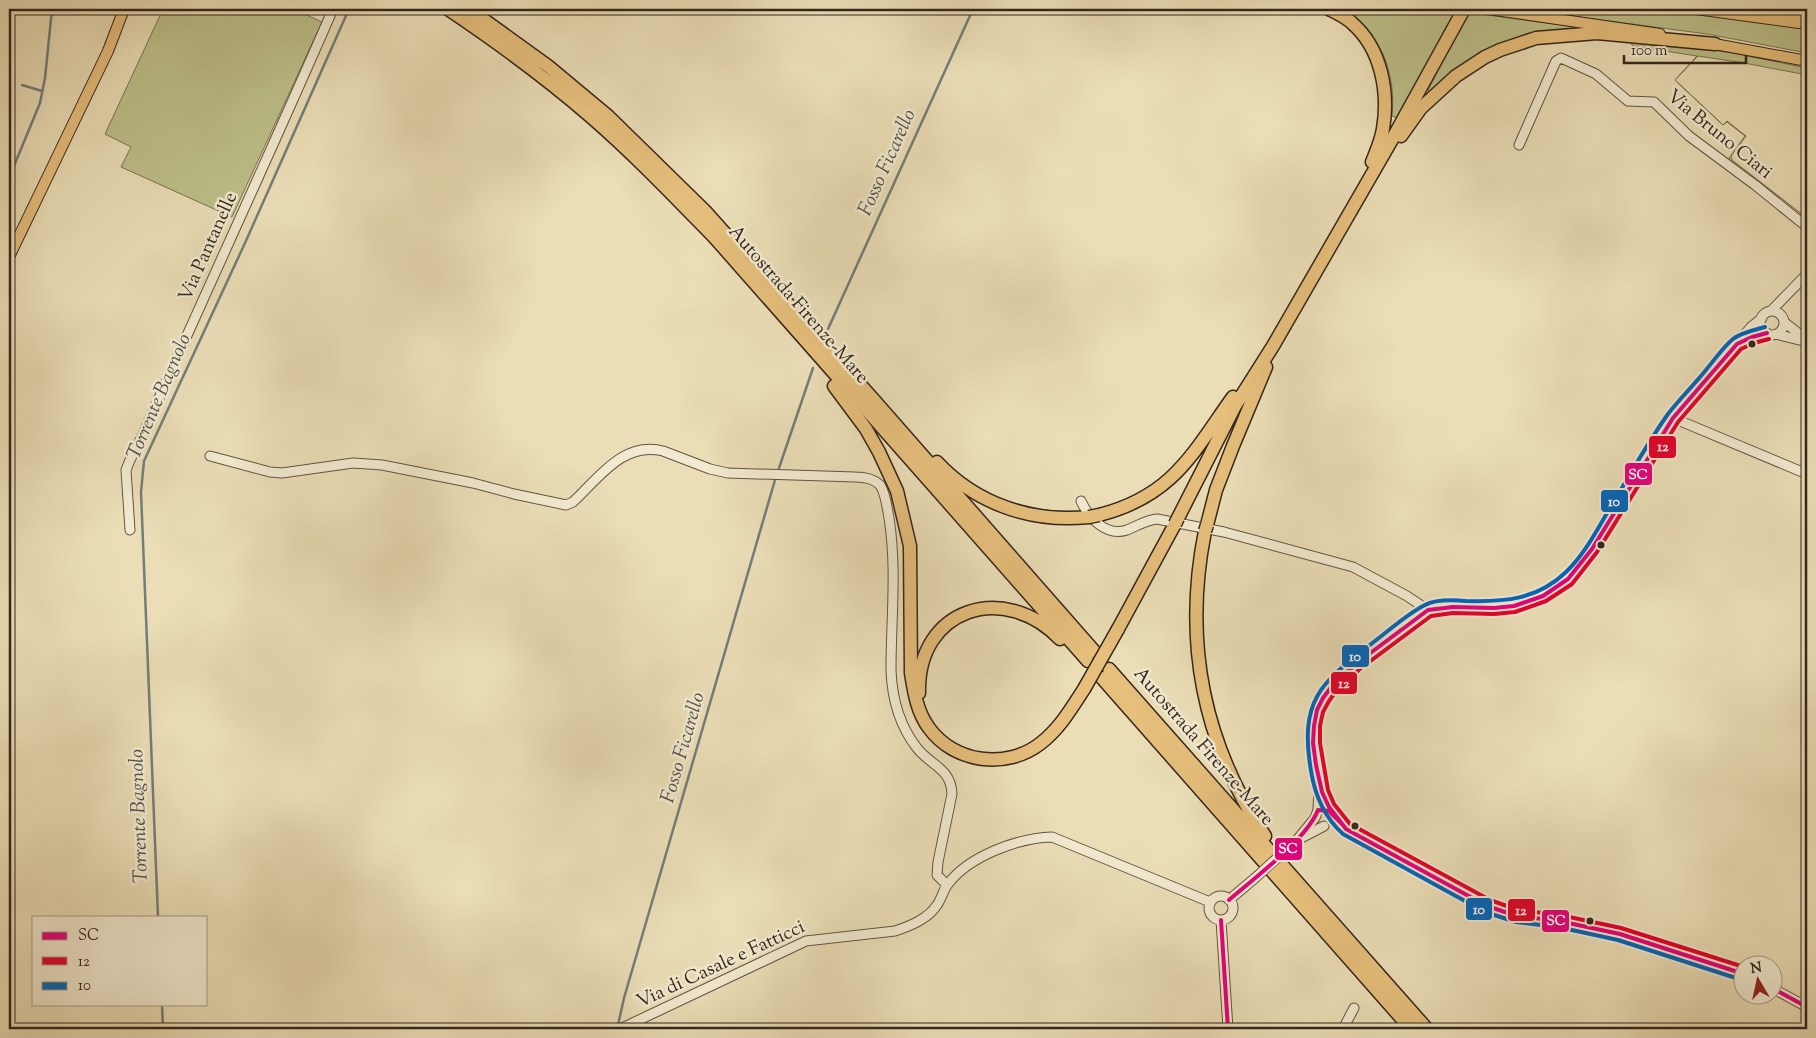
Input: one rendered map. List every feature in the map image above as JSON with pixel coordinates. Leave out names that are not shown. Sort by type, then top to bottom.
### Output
[{"type":"highway","name":"Autostrada Firenze-Mare","points":[[448,9],[523,62],[591,117],[715,238],[1089,660]]},
{"type":"highway","name":"Autostrada Firenze-Mare","points":[[469,9],[535,56],[608,116],[705,211],[873,399],[1089,660]]},
{"type":"highway","points":[[1329,9],[1352,23],[1366,40],[1375,55],[1383,77],[1386,97],[1383,131],[1364,189]]},
{"type":"highway","points":[[799,335],[806,352],[866,429],[897,491],[910,546],[911,673],[914,694],[922,717],[940,740],[953,750],[966,755],[980,759],[1011,757],[1026,752],[1040,744],[1064,721],[1084,689],[1177,521],[1235,406],[1273,346],[1364,189],[1464,9]]},
{"type":"highway","points":[[1770,9],[1807,23]]},
{"type":"highway","points":[[1364,189],[1421,108],[1456,76],[1500,50],[1536,38],[1597,33],[1715,44]]},
{"type":"highway","points":[[873,399],[892,412],[945,471],[989,500],[1039,517],[1067,519],[1094,516],[1124,508],[1138,501],[1170,479],[1195,452],[1244,381],[1273,346]]},
{"type":"highway","points":[[1273,346],[1259,386],[1216,490],[1206,528],[1198,578],[1196,625],[1198,659],[1209,716],[1223,757],[1241,798],[1297,881]]},
{"type":"highway","points":[[922,717],[919,684],[924,659],[929,646],[944,626],[965,612],[988,608],[1012,610],[1026,615],[1054,633],[1089,660]]},
{"type":"highway","name":"Autostrada Firenze-Mare","points":[[1411,1029],[1136,716],[1104,677],[1297,881],[1427,1029]]},
{"type":"main road","points":[[9,257],[108,51],[124,9]]},
{"type":"main road","points":[[1488,9],[1648,32],[1807,61]]},
{"type":"main road","points":[[1696,9],[1807,23]]},
{"type":"street","name":"Via Pantanelle","points":[[130,530],[126,476],[128,464],[333,9]]},
{"type":"street","name":"Via Bruno Ciari","points":[[1519,146],[1556,61],[1559,58],[1563,58],[1596,74],[1628,101],[1654,102],[1689,136],[1755,185],[1807,227]]},
{"type":"street","points":[[1346,829],[1318,824],[1316,814],[1319,785],[1314,748],[1314,727],[1319,706],[1328,689],[1352,667],[1428,610],[1448,606],[1496,608],[1515,605],[1538,598],[1567,580],[1592,548],[1673,418],[1751,327],[1766,313],[1771,311],[1807,274]]},
{"type":"street","points":[[1737,344],[1752,337],[1772,334],[1782,330],[1785,296]]},
{"type":"street","points":[[1771,311],[1779,313],[1807,341]]},
{"type":"street","points":[[1762,318],[1761,326],[1772,334],[1807,341]]},
{"type":"street","points":[[1673,418],[1807,474]]},
{"type":"street","points":[[210,456],[270,472],[287,472],[353,463],[382,465],[473,483],[566,505],[570,505],[609,466],[622,456],[644,449],[663,450],[710,469],[728,473],[855,476],[874,480],[884,494],[893,545],[892,690],[899,717],[907,733],[918,748],[945,773],[951,784],[952,794],[937,875],[947,885]]},
{"type":"street","points":[[1081,501],[1085,510],[1100,526],[1107,530],[1125,530],[1148,521],[1161,520],[1233,534],[1353,567],[1407,596],[1428,610]]},
{"type":"street","points":[[1296,841],[1325,826],[1332,820],[1319,785]]},
{"type":"street","points":[[1229,900],[1296,841],[1316,814],[1324,808],[1346,829],[1487,906],[1517,916],[1559,921],[1620,934],[1734,971]]},
{"type":"street","name":"Via di Casale e Fatticci","points":[[620,1029],[806,941],[895,931],[905,928],[929,915],[937,905],[947,885],[970,863],[1020,841],[1052,838],[1210,902]]},
{"type":"street","points":[[1219,896],[1229,900],[1232,905],[1232,912],[1228,917],[1221,920],[1212,916],[1209,909],[1210,902],[1219,896]]},
{"type":"street","points":[[1221,920],[1228,1029]]},
{"type":"street","points":[[1784,994],[1807,1007]]},
{"type":"street","points":[[1342,1029],[1354,1008]]},
{"type":"green space","points":[[163,9],[293,9],[322,22],[232,217],[121,167],[131,147],[105,134]]},
{"type":"green space","points":[[1342,9],[1443,9],[1583,28],[1537,34],[1431,95],[1428,90],[1459,30],[1447,25],[1398,118],[1392,116],[1393,95],[1389,73],[1377,43],[1371,35]]},
{"type":"green space","points":[[1520,9],[1666,9],[1807,28],[1807,53],[1707,34]]},
{"type":"green space","points":[[1623,38],[1733,53],[1807,68],[1807,75],[1698,56],[1675,80],[1697,56],[1633,46],[1628,40]]},
{"type":"green space","points":[[1727,121],[1746,136],[1731,156],[1732,160],[1807,218],[1807,223],[1727,161],[1745,136],[1727,122],[1723,125]]},
{"type":"waterway","points":[[9,178],[40,103],[45,78],[52,9]]},
{"type":"waterway","name":"Torrente Bagnolo","points":[[158,916],[141,492],[144,461],[245,243],[349,9]]},
{"type":"waterway","name":"Fosso Ficarello","points":[[828,329],[973,9]]},
{"type":"waterway","points":[[22,85],[42,91]]},
{"type":"waterway","name":"Fosso Ficarello","points":[[779,468],[813,368]]},
{"type":"waterway","name":"Fosso Ficarello","points":[[618,1025],[624,998],[775,480]]},
{"type":"waterway","name":"Torrente Bagnolo","points":[[162,1006],[163,1029]]},
{"type":"transit line","name":"10","points":[[1734,977],[1618,940],[1558,927],[1516,922],[1485,912],[1343,834],[1321,806],[1315,789],[1308,746],[1308,726],[1318,694],[1328,681],[1356,656],[1418,609],[1429,603],[1440,601],[1494,601],[1532,594],[1555,581],[1566,572],[1592,539],[1672,409],[1733,339],[1744,333],[1765,327]]},
{"type":"transit line","name":"SC","points":[[1734,971],[1620,934],[1559,921],[1517,916],[1487,906],[1346,829],[1329,807],[1322,792],[1313,743],[1317,710],[1332,686],[1357,663],[1428,610],[1453,607],[1494,608],[1514,606],[1543,596],[1568,579],[1592,549],[1673,418],[1737,344],[1767,333]]},
{"type":"transit line","name":"12","points":[[1734,964],[1621,928],[1560,915],[1518,910],[1490,900],[1350,824],[1334,804],[1328,790],[1320,743],[1320,726],[1323,712],[1337,690],[1361,668],[1431,616],[1453,613],[1494,614],[1515,612],[1546,601],[1572,584],[1597,552],[1678,422],[1741,349],[1769,339]]},
{"type":"transit line","name":"SC","points":[[1229,900],[1291,846],[1303,833],[1318,810],[1329,811],[1342,824]]},
{"type":"transit line","name":"SC","points":[[1221,920],[1228,1029]]},
{"type":"transit line","name":"SC","points":[[1784,994],[1807,1007]]}]
